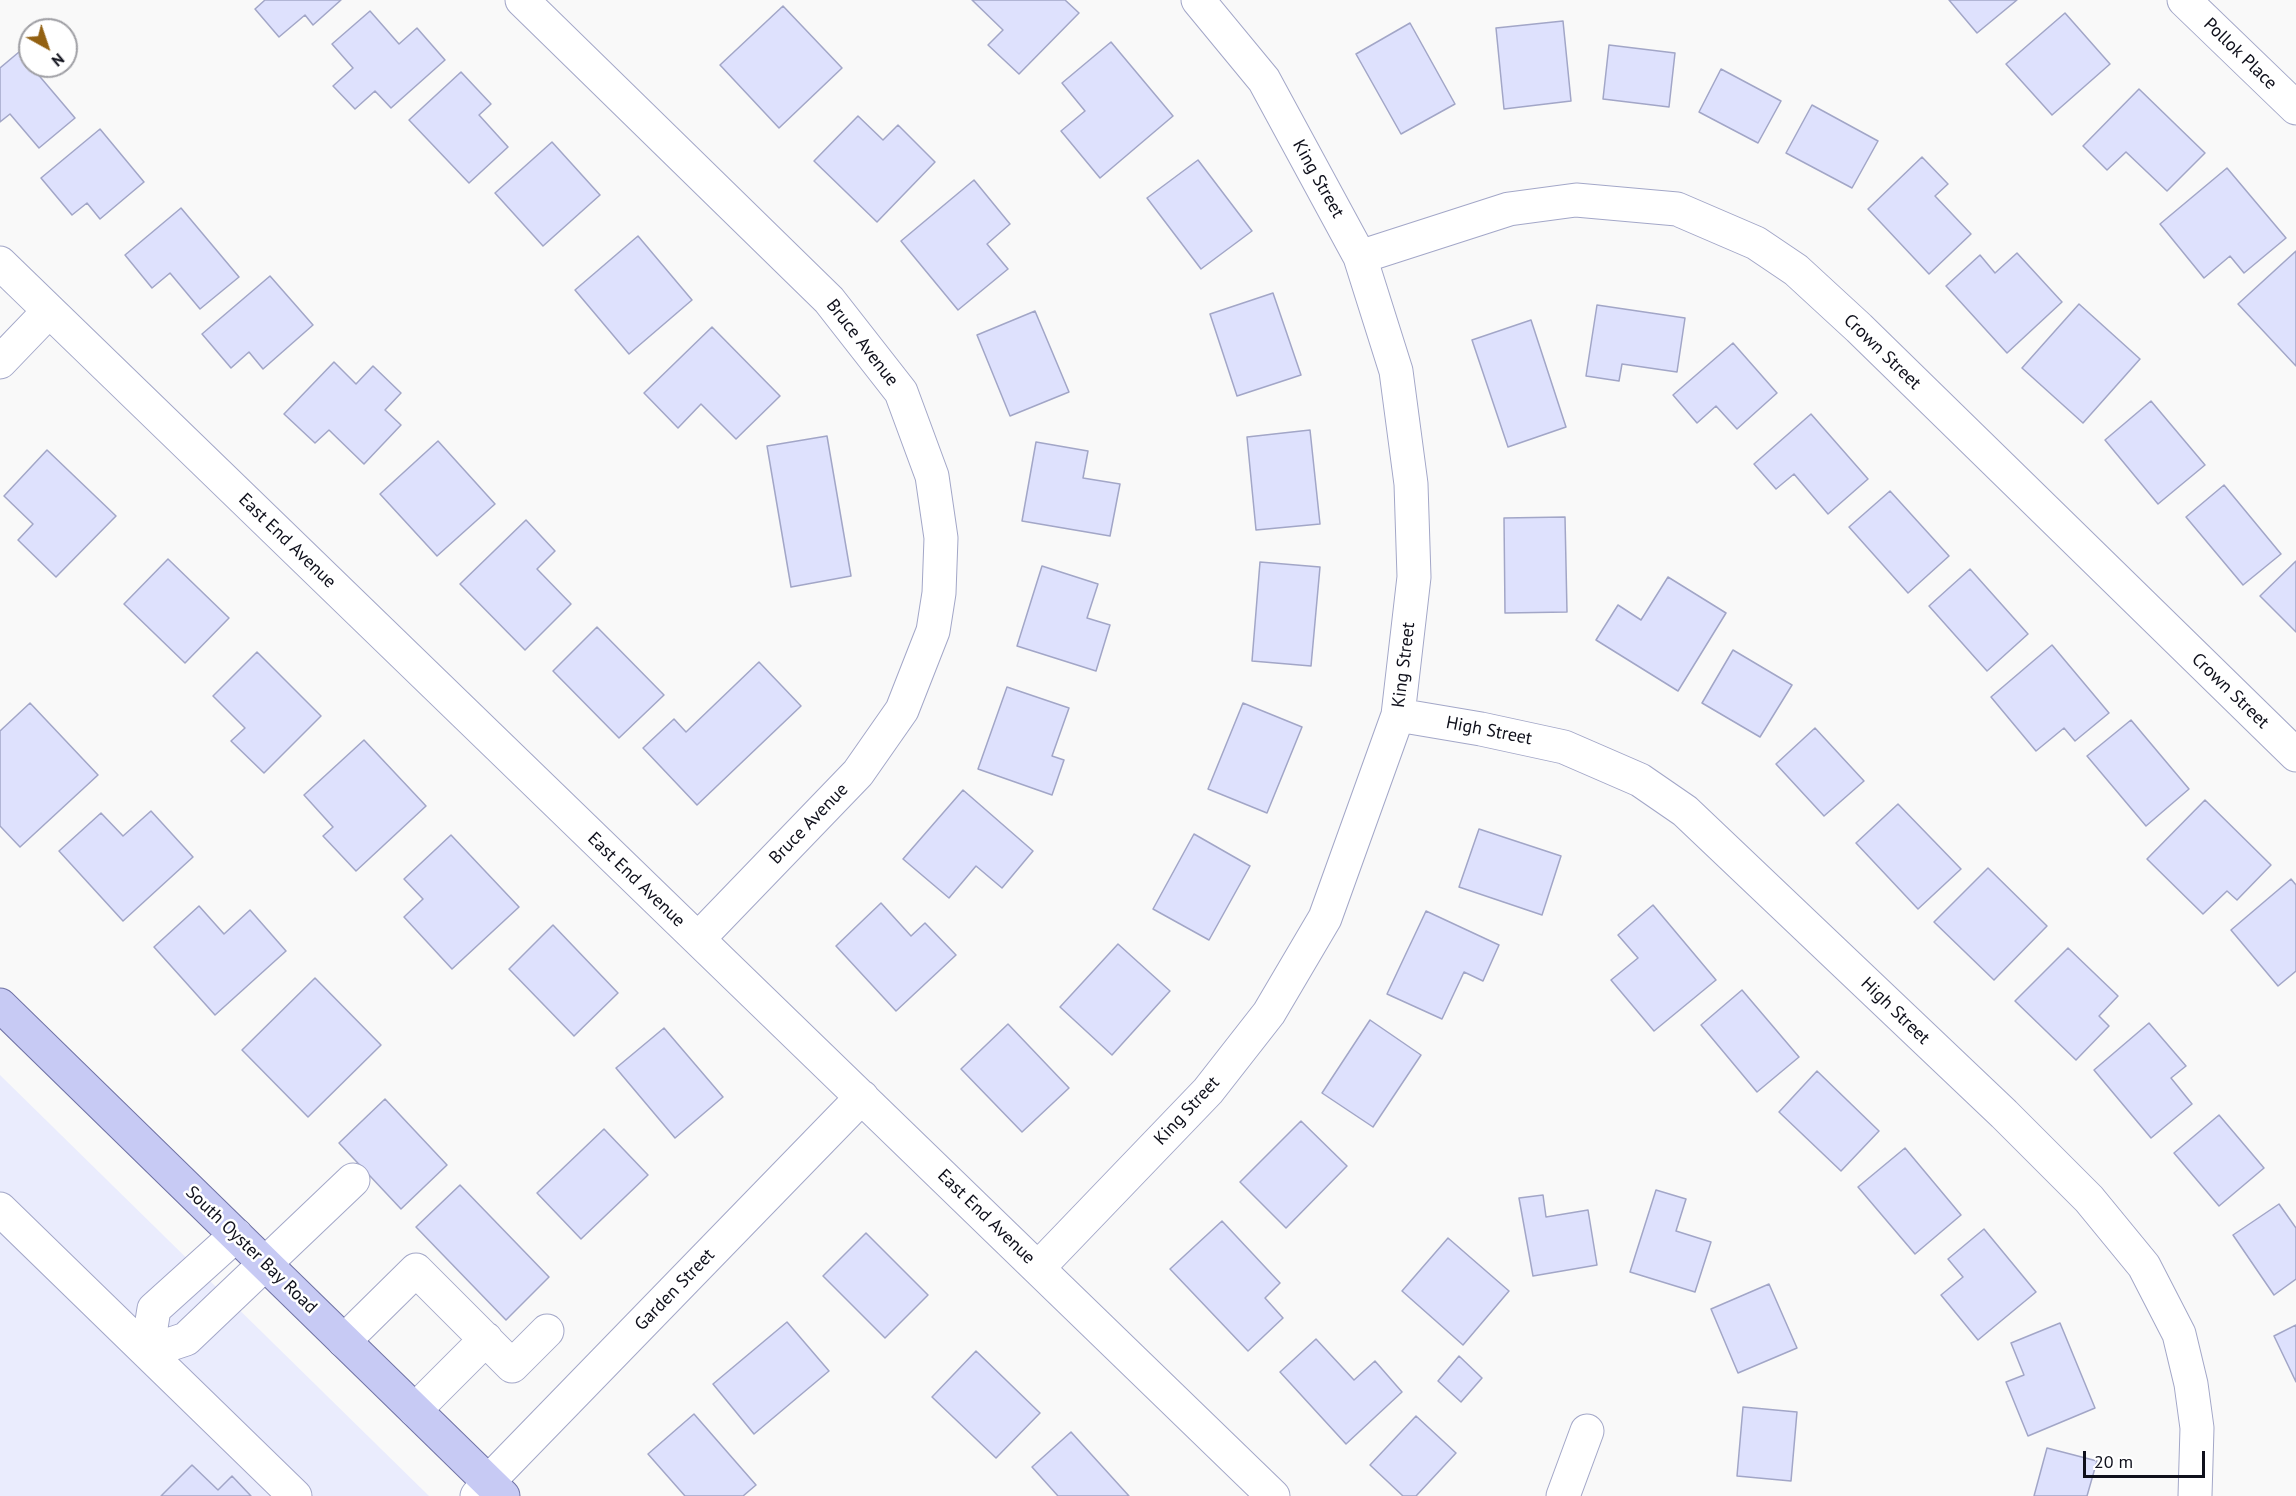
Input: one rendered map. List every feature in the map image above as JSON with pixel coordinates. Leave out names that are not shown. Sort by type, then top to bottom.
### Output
[{"type":"main road","name":"South Oyster Bay Road","points":[[0,1005],[415,1410],[482,1492]]},
{"type":"street","name":"Bruce Avenue","points":[[522,0],[829,300],[901,392],[932,476],[941,538],[939,592],[933,631],[902,710],[858,773],[698,939]]},
{"type":"street","name":"King Street","points":[[1038,1268],[1208,1091],[1269,1013],[1325,918],[1398,715],[1414,577],[1411,484],[1396,371],[1360,257],[1264,80],[1198,0]]},
{"type":"street","name":"Pollok Place","points":[[2184,0],[2296,108]]},
{"type":"street","name":"Crown Street","points":[[1360,257],[1509,209],[1576,200],[1677,209],[1756,243],[1796,270],[1859,328],[2296,755]]},
{"type":"street","name":"East End Avenue","points":[[0,263],[1273,1496]]},
{"type":"street","points":[[0,362],[49,311]]},
{"type":"street","name":"High Street","points":[[1398,715],[1482,729],[1564,747],[1640,780],[1684,811],[2004,1114],[2089,1199],[2144,1266],[2179,1334],[2192,1384],[2197,1428],[2195,1496]]},
{"type":"street","name":"Garden Street","points":[[482,1492],[862,1097]]},
{"type":"street","points":[[147,1352],[186,1339],[353,1180]]},
{"type":"street","points":[[0,1209],[294,1496]]},
{"type":"street","points":[[147,1352],[154,1309],[236,1235]]},
{"type":"street","points":[[344,1341],[416,1270],[512,1366],[547,1331]]},
{"type":"street","points":[[415,1410],[486,1339]]},
{"type":"street","points":[[1563,1496],[1587,1431]]},
{"type":"shaded area","points":[[0,1075],[429,1496],[0,1496]]},
{"type":"building","points":[[265,0],[341,0],[313,25],[305,15],[279,37],[255,9]]},
{"type":"building","points":[[972,0],[1065,0],[1079,13],[1019,74],[988,45],[1003,30]]},
{"type":"building","points":[[1949,0],[2017,0],[1977,33]]},
{"type":"building","points":[[783,6],[842,68],[779,128],[720,65]]},
{"type":"building","points":[[370,11],[399,44],[417,28],[445,60],[391,108],[375,91],[355,109],[333,86],[353,68],[332,44]]},
{"type":"building","points":[[2065,13],[2110,64],[2052,115],[2006,64]]},
{"type":"building","points":[[1563,21],[1571,101],[1504,109],[1496,28]]},
{"type":"building","points":[[1410,23],[1455,104],[1401,134],[1356,54]]},
{"type":"building","points":[[1111,42],[1173,116],[1100,178],[1061,131],[1085,111],[1062,83]]},
{"type":"building","points":[[1609,45],[1675,53],[1669,107],[1603,99]]},
{"type":"building","points":[[18,53],[18,78],[41,78],[75,118],[39,148],[10,114],[0,122],[0,68]]},
{"type":"building","points":[[1721,69],[1781,101],[1758,143],[1699,112]]},
{"type":"building","points":[[461,72],[491,104],[479,115],[508,147],[469,183],[409,120]]},
{"type":"building","points":[[2139,89],[2205,153],[2167,191],[2126,152],[2107,170],[2083,146]]},
{"type":"building","points":[[1812,105],[1878,141],[1852,188],[1786,153]]},
{"type":"building","points":[[858,116],[883,140],[898,125],[935,162],[877,222],[814,161]]},
{"type":"building","points":[[100,129],[144,182],[100,219],[87,203],[72,215],[41,178]]},
{"type":"building","points":[[552,142],[600,195],[543,246],[495,193]]},
{"type":"building","points":[[1922,157],[1948,184],[1935,196],[1971,234],[1929,274],[1868,209]]},
{"type":"building","points":[[1198,160],[1252,231],[1201,269],[1147,198]]},
{"type":"building","points":[[2227,168],[2286,238],[2244,273],[2230,256],[2204,278],[2160,224]]},
{"type":"building","points":[[974,180],[1010,224],[987,244],[1008,269],[958,310],[901,241]]},
{"type":"building","points":[[181,208],[239,277],[200,309],[170,273],[152,288],[125,255]]},
{"type":"building","points":[[638,236],[692,300],[629,354],[575,290]]},
{"type":"building","points":[[2296,251],[2296,366],[2238,304]]},
{"type":"building","points":[[2017,253],[2062,302],[2007,353],[1946,286],[1980,255],[1995,273]]},
{"type":"building","points":[[270,276],[313,325],[263,369],[249,352],[231,368],[202,334]]},
{"type":"building","points":[[1273,293],[1301,375],[1237,396],[1210,314]]},
{"type":"building","points":[[2079,304],[2140,359],[2083,423],[2022,368]]},
{"type":"building","points":[[1597,305],[1685,318],[1677,372],[1622,364],[1619,381],[1586,376]]},
{"type":"building","points":[[1035,311],[1069,392],[1010,416],[977,335]]},
{"type":"building","points":[[1531,320],[1566,427],[1508,447],[1472,340]]},
{"type":"building","points":[[712,327],[780,396],[736,439],[701,404],[678,428],[644,393]]},
{"type":"building","points":[[1733,343],[1777,393],[1737,429],[1716,406],[1697,423],[1673,395]]},
{"type":"building","points":[[334,362],[356,384],[373,366],[401,393],[385,410],[401,425],[364,464],[329,430],[315,443],[284,414]]},
{"type":"building","points":[[2151,401],[2205,465],[2158,504],[2105,440]]},
{"type":"building","points":[[1811,414],[1868,479],[1828,514],[1794,474],[1776,489],[1754,464]]},
{"type":"building","points":[[1310,430],[1320,524],[1256,530],[1247,437]]},
{"type":"building","points":[[827,436],[851,576],[791,587],[767,446]]},
{"type":"building","points":[[438,441],[495,504],[437,556],[380,494]]},
{"type":"building","points":[[1036,442],[1088,451],[1083,478],[1120,484],[1110,536],[1022,521]]},
{"type":"building","points":[[47,450],[116,516],[56,577],[18,540],[33,524],[4,496]]},
{"type":"building","points":[[2224,485],[2281,554],[2243,585],[2186,517]]},
{"type":"building","points":[[1890,491],[1949,556],[1908,593],[1849,527]]},
{"type":"building","points":[[1565,517],[1567,612],[1505,613],[1504,518]]},
{"type":"building","points":[[526,520],[555,551],[537,569],[571,604],[525,650],[460,584]]},
{"type":"building","points":[[168,559],[229,618],[185,663],[124,604]]},
{"type":"building","points":[[2296,561],[2296,632],[2260,596]]},
{"type":"building","points":[[1260,562],[1320,567],[1311,666],[1252,661]]},
{"type":"building","points":[[1042,566],[1098,584],[1087,618],[1110,625],[1096,671],[1017,646]]},
{"type":"building","points":[[1970,569],[2028,634],[1987,671],[1929,606]]},
{"type":"building","points":[[1668,577],[1726,613],[1678,691],[1596,640],[1618,605],[1641,620]]},
{"type":"building","points":[[597,627],[664,695],[619,738],[553,671]]},
{"type":"building","points":[[2052,645],[2109,713],[2075,741],[2064,728],[2036,751],[1991,697]]},
{"type":"building","points":[[1733,650],[1792,685],[1760,737],[1702,703]]},
{"type":"building","points":[[257,652],[321,716],[264,773],[231,741],[245,728],[213,696]]},
{"type":"building","points":[[759,662],[801,706],[697,805],[643,748],[674,719],[686,732]]},
{"type":"building","points":[[1007,687],[1069,708],[1052,756],[1064,760],[1052,795],[978,769]]},
{"type":"building","points":[[30,703],[98,775],[20,847],[0,826],[0,731]]},
{"type":"building","points":[[1243,703],[1302,727],[1267,813],[1208,789]]},
{"type":"building","points":[[2131,720],[2189,789],[2146,826],[2087,756]]},
{"type":"building","points":[[1815,728],[1864,781],[1824,816],[1776,764]]},
{"type":"building","points":[[364,740],[426,806],[356,871],[323,836],[333,827],[304,795]]},
{"type":"building","points":[[963,790],[1033,851],[1002,888],[976,866],[949,898],[903,859]]},
{"type":"building","points":[[2205,800],[2271,865],[2237,900],[2227,891],[2203,914],[2147,859]]},
{"type":"building","points":[[1898,804],[1961,869],[1918,909],[1856,843]]},
{"type":"building","points":[[151,811],[193,857],[123,921],[59,851],[101,813],[123,836]]},
{"type":"building","points":[[1479,829],[1561,856],[1542,915],[1459,887]]},
{"type":"building","points":[[1194,834],[1250,866],[1209,940],[1153,909]]},
{"type":"building","points":[[451,835],[519,907],[452,969],[404,917],[423,899],[404,879]]},
{"type":"building","points":[[1988,868],[2047,926],[1994,980],[1934,922]]},
{"type":"building","points":[[2291,879],[2296,885],[2296,971],[2278,986],[2231,930]]},
{"type":"building","points":[[881,903],[911,936],[925,923],[956,955],[896,1011],[836,946]]},
{"type":"building","points":[[1653,905],[1716,980],[1654,1031],[1611,980],[1638,958],[1618,935]]},
{"type":"building","points":[[199,906],[224,934],[250,910],[286,951],[215,1015],[154,947]]},
{"type":"building","points":[[1426,911],[1499,945],[1483,981],[1464,972],[1442,1019],[1387,994]]},
{"type":"building","points":[[553,925],[618,993],[574,1036],[509,969]]},
{"type":"building","points":[[1118,944],[1170,991],[1112,1055],[1060,1007]]},
{"type":"building","points":[[2068,948],[2118,996],[2099,1016],[2109,1026],[2076,1060],[2015,1001]]},
{"type":"building","points":[[315,978],[381,1045],[308,1117],[242,1050]]},
{"type":"building","points":[[1742,990],[1799,1057],[1757,1092],[1701,1025]]},
{"type":"building","points":[[1370,1020],[1421,1055],[1373,1127],[1322,1093]]},
{"type":"building","points":[[2149,1023],[2186,1066],[2171,1078],[2192,1104],[2151,1138],[2094,1070]]},
{"type":"building","points":[[1008,1024],[1069,1088],[1022,1132],[961,1069]]},
{"type":"building","points":[[664,1028],[723,1097],[675,1138],[616,1068]]},
{"type":"building","points":[[1817,1071],[1879,1131],[1841,1171],[1779,1112]]},
{"type":"building","points":[[385,1099],[447,1165],[401,1209],[339,1143]]},
{"type":"building","points":[[2219,1115],[2264,1168],[2219,1206],[2174,1153]]},
{"type":"building","points":[[1301,1121],[1347,1166],[1286,1228],[1240,1182]]},
{"type":"building","points":[[604,1129],[648,1175],[581,1239],[537,1193]]},
{"type":"building","points":[[1905,1148],[1961,1215],[1915,1254],[1858,1187]]},
{"type":"building","points":[[460,1185],[549,1277],[506,1320],[416,1227]]},
{"type":"building","points":[[1656,1190],[1686,1199],[1676,1231],[1711,1242],[1695,1292],[1630,1272]]},
{"type":"building","points":[[1543,1195],[1546,1217],[1588,1210],[1597,1265],[1533,1276],[1519,1198]]},
{"type":"building","points":[[2279,1204],[2296,1228],[2296,1279],[2274,1295],[2233,1235]]},
{"type":"building","points":[[1222,1221],[1280,1283],[1265,1298],[1283,1318],[1248,1351],[1170,1269]]},
{"type":"building","points":[[1984,1229],[2036,1292],[1978,1340],[1941,1295],[1963,1277],[1948,1259]]},
{"type":"building","points":[[866,1233],[928,1295],[885,1338],[823,1276]]},
{"type":"building","points":[[1448,1238],[1509,1291],[1463,1345],[1402,1291]]},
{"type":"building","points":[[1769,1284],[1797,1348],[1738,1373],[1711,1309]]},
{"type":"building","points":[[787,1322],[829,1371],[754,1434],[713,1384]]},
{"type":"building","points":[[2060,1323],[2095,1408],[2028,1436],[2006,1382],[2024,1375],[2011,1343]]},
{"type":"building","points":[[2296,1325],[2296,1382],[2274,1336]]},
{"type":"building","points":[[1316,1339],[1354,1380],[1375,1361],[1402,1392],[1346,1444],[1280,1372]]},
{"type":"building","points":[[976,1351],[1040,1413],[996,1458],[932,1397]]},
{"type":"building","points":[[1459,1356],[1482,1378],[1461,1402],[1438,1381]]},
{"type":"building","points":[[1743,1407],[1797,1412],[1791,1481],[1737,1476]]},
{"type":"building","points":[[694,1414],[756,1485],[743,1496],[685,1496],[648,1454]]},
{"type":"building","points":[[1416,1416],[1456,1453],[1416,1496],[1403,1496],[1370,1465]]},
{"type":"building","points":[[1071,1432],[1129,1496],[1058,1496],[1032,1467]]},
{"type":"building","points":[[2047,1448],[2097,1461],[2087,1496],[2034,1496]]},
{"type":"building","points":[[192,1465],[218,1490],[232,1476],[251,1496],[161,1496]]}]
